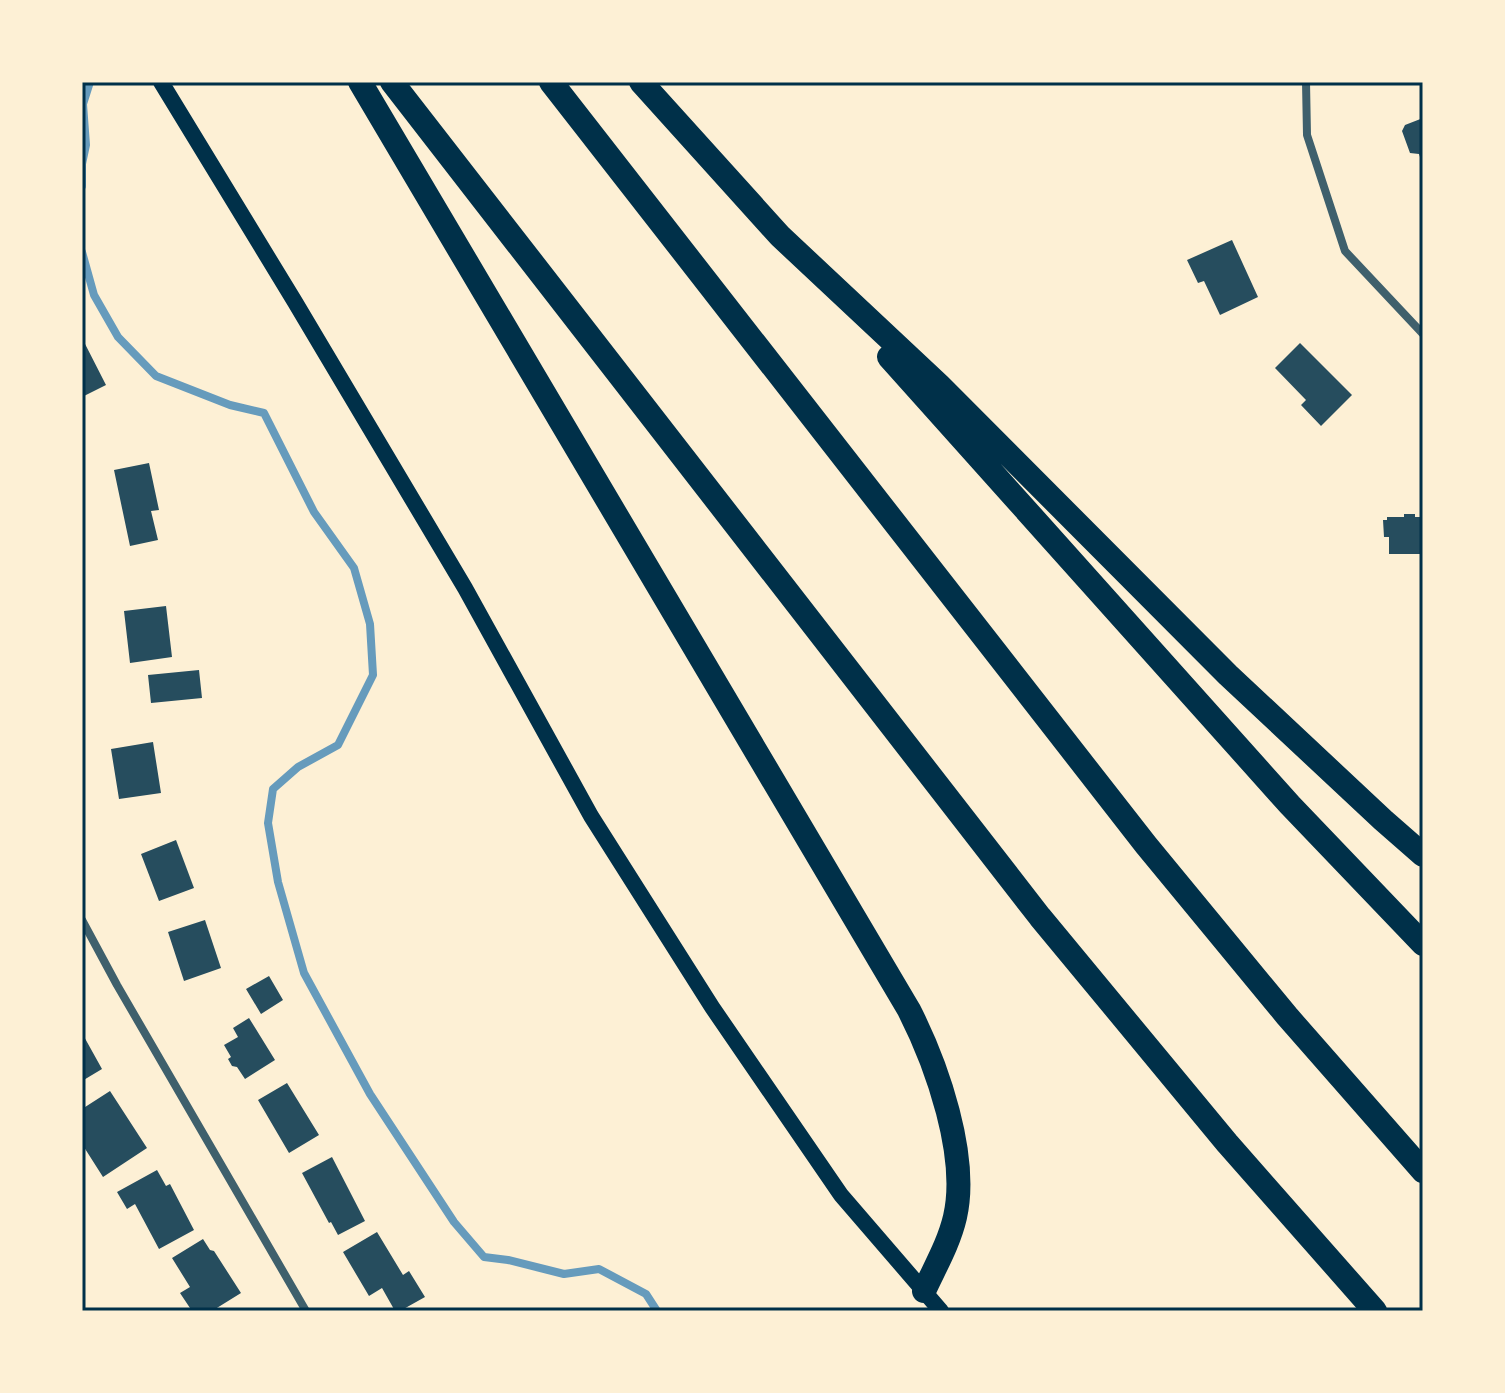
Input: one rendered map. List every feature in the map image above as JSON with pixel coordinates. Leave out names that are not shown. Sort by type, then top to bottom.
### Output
[{"type":"highway","points":[[360,82],[918,1027],[950,1122],[958,1179],[956,1214],[951,1233],[924,1291]]},
{"type":"highway","points":[[392,82],[1040,917],[1227,1143],[1375,1311]]},
{"type":"highway","points":[[551,82],[1146,845],[1287,1016],[1423,1171]]},
{"type":"highway","points":[[641,82],[1290,805],[1423,944]]},
{"type":"highway","points":[[780,236],[939,385],[1228,675],[1423,855]]},
{"type":"main road","points":[[161,82],[465,588],[599,829],[712,1007],[841,1195],[941,1311]]},
{"type":"street","points":[[1306,82],[1307,135],[1345,251],[1423,334]]},
{"type":"street","points":[[82,920],[306,1311]]},
{"type":"building","points":[[1423,118],[1423,166],[1419,154],[1410,153],[1402,131],[1405,125]]},
{"type":"building","points":[[1232,240],[1258,297],[1220,315],[1204,281],[1198,283],[1187,260]]},
{"type":"building","points":[[82,338],[106,385],[82,397]]},
{"type":"building","points":[[1300,343],[1352,395],[1321,426],[1301,405],[1306,400],[1275,368]]},
{"type":"building","points":[[149,463],[159,510],[151,511],[158,540],[130,546],[114,470]]},
{"type":"building","points":[[1404,514],[1423,517],[1423,554],[1389,554],[1389,537],[1384,537],[1383,520],[1387,517],[1404,517]]},
{"type":"building","points":[[166,606],[172,657],[130,663],[124,611]]},
{"type":"building","points":[[199,670],[202,698],[151,703],[148,675]]},
{"type":"building","points":[[153,742],[161,793],[119,799],[111,749]]},
{"type":"building","points":[[176,840],[194,888],[159,901],[141,854]]},
{"type":"building","points":[[205,920],[221,968],[184,981],[168,932]]},
{"type":"building","points":[[269,976],[283,1000],[261,1014],[246,989]]},
{"type":"building","points":[[249,1018],[275,1060],[245,1079],[237,1067],[232,1066],[224,1045],[238,1037],[233,1028]]},
{"type":"building","points":[[82,1033],[102,1069],[82,1081]]},
{"type":"building","points":[[287,1083],[319,1135],[289,1153],[258,1100]]},
{"type":"building","points":[[110,1091],[147,1148],[103,1177],[82,1144],[82,1109]]},
{"type":"building","points":[[332,1157],[365,1221],[338,1235],[302,1173]]},
{"type":"building","points":[[157,1170],[166,1186],[170,1184],[194,1230],[159,1249],[135,1204],[127,1209],[117,1192]]},
{"type":"building","points":[[377,1232],[403,1275],[409,1271],[425,1297],[400,1311],[395,1311],[382,1288],[369,1296],[343,1252]]},
{"type":"building","points":[[203,1239],[241,1293],[212,1311],[192,1311],[180,1293],[190,1287],[172,1258]]},
{"type":"waterway","points":[[82,186],[86,145],[83,104],[90,82]]},
{"type":"waterway","points":[[82,252],[94,295],[118,337],[156,376],[230,405],[264,413],[314,512],[354,568],[370,624],[373,675],[338,745],[298,767],[273,789],[268,823],[278,882],[304,973],[370,1094],[454,1222],[484,1257],[564,1274],[599,1269],[646,1294],[657,1311]]}]
